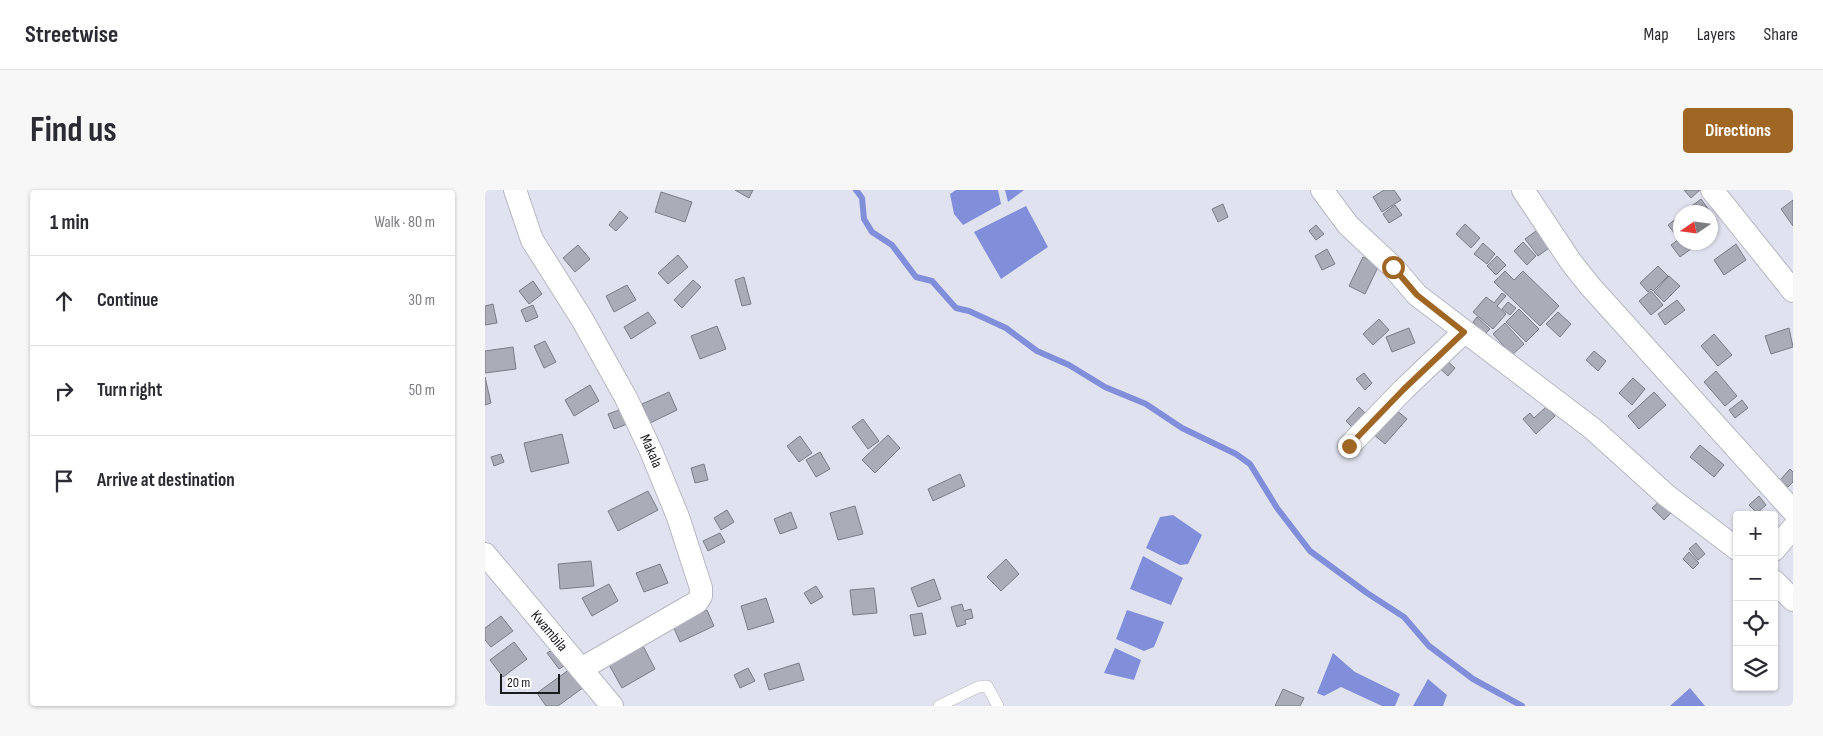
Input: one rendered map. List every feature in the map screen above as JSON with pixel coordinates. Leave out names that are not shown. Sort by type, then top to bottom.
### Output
[{"type":"street","name":"Makala","points":[[515,190],[532,240],[582,319],[626,398],[651,451],[678,517],[701,588],[701,596],[697,602],[581,668]]},
{"type":"street","points":[[1322,190],[1348,225],[1364,242],[1393,267],[1417,295],[1593,429],[1666,495],[1733,546]]},
{"type":"street","points":[[1523,190],[1571,262],[1591,286],[1793,511]]},
{"type":"street","points":[[1712,190],[1793,291]]},
{"type":"street","points":[[1349,446],[1404,389],[1464,332]]},
{"type":"street","points":[[1778,545],[1793,528]]},
{"type":"street","name":"Kwambila","points":[[485,556],[612,706]]},
{"type":"street","points":[[1778,585],[1793,600]]},
{"type":"lane","points":[[939,706],[978,687],[987,686],[998,706]]},
{"type":"water","points":[[956,190],[998,190],[1001,204],[963,225],[954,214],[950,194]]},
{"type":"water","points":[[1005,190],[1024,190],[1008,202]]},
{"type":"water","points":[[1026,206],[1048,247],[1001,279],[974,232]]},
{"type":"water","points":[[1173,515],[1202,535],[1188,564],[1180,565],[1146,548],[1160,517]]},
{"type":"water","points":[[1143,556],[1183,578],[1171,605],[1130,589]]},
{"type":"water","points":[[1127,610],[1164,622],[1154,647],[1144,651],[1116,639]]},
{"type":"water","points":[[1115,648],[1141,660],[1134,680],[1104,673]]},
{"type":"water","points":[[1333,653],[1355,672],[1400,694],[1395,706],[1382,706],[1341,687],[1324,696],[1317,693]]},
{"type":"water","points":[[1428,679],[1447,695],[1443,706],[1413,706]]},
{"type":"water","points":[[1690,688],[1705,706],[1670,706]]},
{"type":"building","points":[[735,190],[753,190],[749,198]]},
{"type":"building","points":[[1384,190],[1394,190],[1401,200],[1382,212],[1373,197]]},
{"type":"building","points":[[1684,190],[1700,190],[1691,198]]},
{"type":"building","points":[[661,192],[692,202],[685,222],[655,212]]},
{"type":"building","points":[[1701,199],[1705,205],[1693,205]]},
{"type":"building","points":[[1793,200],[1793,226],[1781,209]]},
{"type":"building","points":[[1223,204],[1228,217],[1218,222],[1212,209]]},
{"type":"building","points":[[1395,205],[1402,215],[1389,223],[1383,214]]},
{"type":"building","points":[[620,211],[628,218],[616,231],[609,225]]},
{"type":"building","points":[[1673,221],[1673,231],[1668,225]]},
{"type":"building","points":[[1465,224],[1480,238],[1471,248],[1456,234]]},
{"type":"building","points":[[1316,225],[1324,234],[1316,240],[1309,231]]},
{"type":"building","points":[[1536,231],[1549,248],[1538,256],[1525,239]]},
{"type":"building","points":[[1523,242],[1536,256],[1527,265],[1514,251]]},
{"type":"building","points":[[1483,243],[1495,254],[1487,264],[1474,254]]},
{"type":"building","points":[[1736,244],[1746,260],[1724,275],[1714,260]]},
{"type":"building","points":[[578,245],[590,259],[575,272],[563,258]]},
{"type":"building","points":[[1327,249],[1335,264],[1322,270],[1315,256]]},
{"type":"building","points":[[1675,250],[1690,250],[1680,257]]},
{"type":"building","points":[[678,255],[688,267],[668,284],[658,273]]},
{"type":"building","points":[[1497,256],[1506,265],[1496,275],[1487,266]]},
{"type":"building","points":[[1363,257],[1379,265],[1365,294],[1349,286]]},
{"type":"building","points":[[1658,266],[1668,276],[1653,291],[1651,289],[1648,292],[1640,283]]},
{"type":"building","points":[[1505,271],[1514,280],[1523,271],[1559,306],[1540,326],[1494,282]]},
{"type":"building","points":[[1669,276],[1680,286],[1664,302],[1654,292]]},
{"type":"building","points":[[744,277],[751,304],[742,306],[735,280]]},
{"type":"building","points":[[693,280],[701,287],[682,308],[674,300]]},
{"type":"building","points":[[533,281],[542,294],[529,304],[519,291]]},
{"type":"building","points":[[627,285],[636,300],[614,312],[606,296]]},
{"type":"building","points":[[1651,291],[1663,305],[1651,315],[1639,301]]},
{"type":"building","points":[[1502,293],[1506,296],[1497,306],[1506,314],[1493,329],[1473,312],[1486,297],[1494,303]]},
{"type":"building","points":[[1677,300],[1685,310],[1665,325],[1658,314]]},
{"type":"building","points":[[1508,302],[1516,308],[1510,315],[1502,309]]},
{"type":"building","points":[[493,304],[497,323],[485,325],[485,306]]},
{"type":"building","points":[[533,305],[538,317],[526,322],[521,310]]},
{"type":"building","points":[[1519,309],[1539,329],[1526,342],[1506,322]]},
{"type":"building","points":[[648,312],[656,323],[631,339],[624,327]]},
{"type":"building","points":[[1558,312],[1571,324],[1560,337],[1546,324]]},
{"type":"building","points":[[1477,317],[1490,329],[1485,334],[1473,322]]},
{"type":"building","points":[[1379,319],[1389,330],[1373,345],[1363,334]]},
{"type":"building","points":[[1505,323],[1524,344],[1512,355],[1493,334]]},
{"type":"building","points":[[717,326],[726,349],[700,359],[691,336]]},
{"type":"building","points":[[1409,328],[1415,343],[1392,352],[1386,337]]},
{"type":"building","points":[[1789,328],[1793,347],[1771,354],[1765,336]]},
{"type":"building","points":[[1714,334],[1732,355],[1718,366],[1701,346]]},
{"type":"building","points":[[545,341],[556,362],[544,368],[534,346]]},
{"type":"building","points":[[513,347],[516,369],[485,373],[485,351]]},
{"type":"building","points":[[1594,351],[1606,361],[1598,371],[1586,360]]},
{"type":"building","points":[[1442,356],[1455,368],[1448,376],[1435,364]]},
{"type":"building","points":[[1716,371],[1737,396],[1725,406],[1704,382]]},
{"type":"building","points":[[1364,373],[1372,383],[1365,390],[1356,379]]},
{"type":"building","points":[[485,377],[491,403],[485,405]]},
{"type":"building","points":[[1633,378],[1645,389],[1632,405],[1619,393]]},
{"type":"building","points":[[590,385],[599,401],[574,416],[565,400]]},
{"type":"building","points":[[669,392],[677,410],[650,423],[642,404]]},
{"type":"building","points":[[1654,392],[1666,405],[1639,429],[1628,416]]},
{"type":"building","points":[[1742,400],[1748,408],[1735,418],[1729,410]]},
{"type":"building","points":[[1359,407],[1367,415],[1354,429],[1346,421]]},
{"type":"building","points":[[1546,407],[1555,416],[1536,434],[1523,419],[1530,413],[1534,418]]},
{"type":"building","points":[[625,408],[630,423],[614,429],[608,414]]},
{"type":"building","points":[[1395,409],[1407,419],[1385,444],[1373,434]]},
{"type":"building","points":[[863,419],[879,441],[868,449],[852,427]]},
{"type":"building","points":[[562,434],[569,463],[531,472],[524,443]]},
{"type":"building","points":[[888,435],[900,448],[875,473],[862,460]]},
{"type":"building","points":[[800,436],[812,453],[799,462],[787,446]]},
{"type":"building","points":[[1700,445],[1724,465],[1714,477],[1690,457]]},
{"type":"building","points":[[820,452],[830,469],[816,477],[806,460]]},
{"type":"building","points":[[501,454],[504,462],[494,466],[491,457]]},
{"type":"building","points":[[704,464],[708,480],[695,483],[691,468]]},
{"type":"building","points":[[1790,469],[1793,472],[1793,482],[1788,487],[1780,480]]},
{"type":"building","points":[[960,474],[965,486],[933,501],[928,489]]},
{"type":"building","points":[[648,491],[658,510],[618,531],[608,511]]},
{"type":"building","points":[[1759,496],[1766,505],[1759,511],[1755,511],[1749,505]]},
{"type":"building","points":[[1661,500],[1672,512],[1664,520],[1652,508]]},
{"type":"building","points":[[855,506],[863,534],[838,540],[830,513]]},
{"type":"building","points":[[727,510],[734,522],[721,530],[714,518]]},
{"type":"building","points":[[791,512],[797,528],[780,534],[774,519]]},
{"type":"building","points":[[720,533],[725,542],[708,551],[703,541]]},
{"type":"building","points":[[1696,543],[1705,554],[1698,560],[1689,549]]},
{"type":"building","points":[[1689,552],[1699,563],[1693,569],[1683,559]]},
{"type":"building","points":[[1006,559],[1019,574],[1001,591],[987,577]]},
{"type":"building","points":[[591,561],[594,586],[560,589],[558,564]]},
{"type":"building","points":[[660,564],[668,583],[644,592],[636,573]]},
{"type":"building","points":[[934,579],[941,599],[918,607],[911,588]]},
{"type":"building","points":[[609,584],[618,601],[592,616],[582,598]]},
{"type":"building","points":[[816,586],[823,597],[811,604],[804,593]]},
{"type":"building","points":[[874,588],[877,613],[853,615],[850,590]]},
{"type":"building","points":[[766,598],[774,622],[748,630],[741,606]]},
{"type":"building","points":[[962,604],[964,611],[971,609],[973,618],[965,620],[966,624],[957,627],[951,607]]},
{"type":"building","points":[[707,610],[714,626],[680,642],[673,626]]},
{"type":"building","points":[[922,613],[926,634],[914,636],[910,615]]},
{"type":"building","points":[[501,616],[513,631],[491,647],[485,640],[485,628]]},
{"type":"building","points":[[514,642],[527,659],[503,677],[490,660]]},
{"type":"building","points":[[642,644],[655,669],[622,688],[608,663]]},
{"type":"building","points":[[557,647],[569,663],[559,669],[547,653]]},
{"type":"building","points":[[799,663],[804,680],[769,690],[764,674]]},
{"type":"building","points":[[748,668],[755,681],[740,688],[734,675]]},
{"type":"building","points":[[570,669],[584,687],[558,706],[546,706],[537,693]]},
{"type":"building","points":[[1283,689],[1304,698],[1300,706],[1275,706]]},
{"type":"waterway","points":[[856,190],[862,198],[864,219],[872,232],[892,245],[916,277],[932,281],[956,308],[969,311],[1006,328],[1037,351],[1069,365],[1105,387],[1146,404],[1182,428],[1236,454],[1250,464],[1277,508],[1310,551],[1367,593],[1404,617],[1429,646],[1473,679],[1522,706]]},
{"type":"route","points":[[1349,446],[1404,389],[1464,332],[1417,295],[1393,267]]}]
